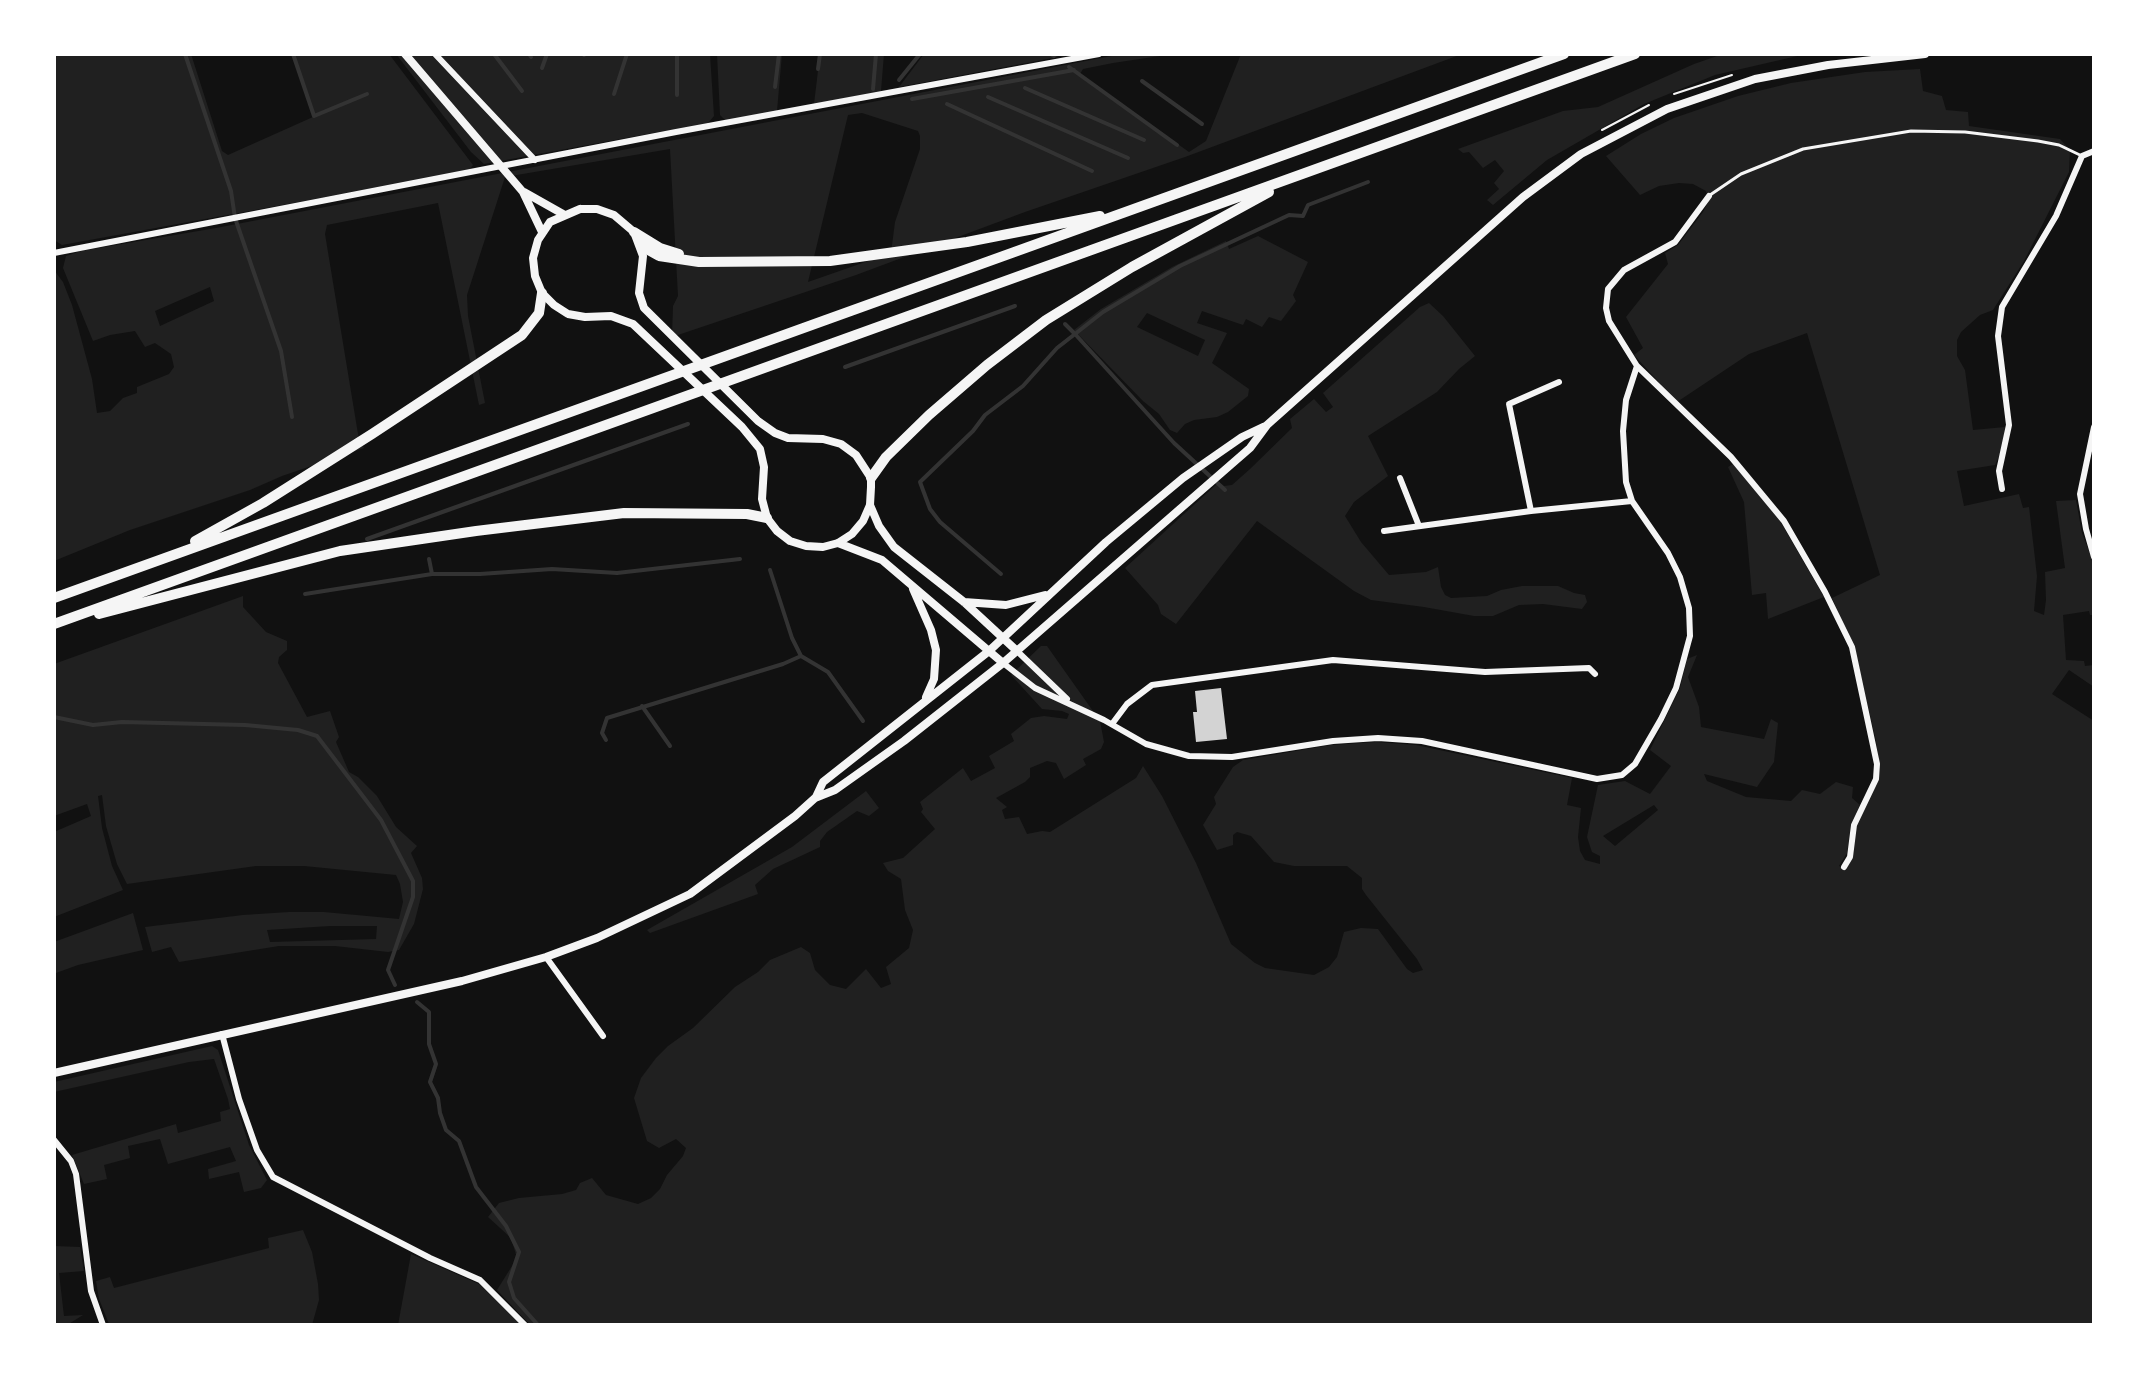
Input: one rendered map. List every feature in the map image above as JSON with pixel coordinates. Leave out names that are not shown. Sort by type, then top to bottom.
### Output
[{"type":"highway","points":[[54,598],[1564,54]]},
{"type":"highway","points":[[54,624],[1635,54]]},
{"type":"highway","points":[[871,478],[886,457],[929,415],[1046,320],[1132,267],[1296,177]]},
{"type":"highway","points":[[641,246],[659,256],[699,262],[830,261],[982,240],[1141,207]]},
{"type":"highway","points":[[634,232],[660,248],[699,262]]},
{"type":"highway","points":[[165,558],[263,503],[522,335],[539,313],[542,293]]},
{"type":"highway","points":[[54,624],[340,551],[624,513],[747,514],[767,518]]},
{"type":"main road","points":[[405,54],[523,192],[542,232]]},
{"type":"main road","points":[[54,1073],[462,981],[546,957],[597,938],[690,894],[815,798],[835,790],[892,749],[1003,663],[1250,448],[1267,425],[1523,197],[1592,148],[1667,109],[1755,79],[1828,65],[1925,54]]},
{"type":"main road","points":[[523,192],[563,214]]},
{"type":"main road","points":[[580,209],[597,209],[614,215],[634,232],[641,246],[643,256],[639,293],[644,308],[658,324],[758,421],[775,433],[788,438],[823,439],[841,444],[856,455],[871,478],[870,505],[863,521],[852,534],[838,543],[823,547],[798,544],[777,531],[767,518],[762,499],[764,467],[760,449],[742,427],[642,330],[611,316],[568,314],[542,293],[535,276],[533,258],[542,232],[563,214],[580,209]]},
{"type":"main road","points":[[815,798],[823,782],[989,651],[1106,542],[1183,478],[1242,437],[1267,425]]},
{"type":"main road","points":[[870,505],[879,526],[894,547],[964,602],[1017,651]]},
{"type":"main road","points":[[838,543],[882,560],[1003,663]]},
{"type":"main road","points":[[911,585],[931,630],[936,650],[934,679],[924,701]]},
{"type":"main road","points":[[964,602],[1006,605],[1049,593]]},
{"type":"street","points":[[435,54],[535,160]]},
{"type":"street","points":[[54,253],[1099,54]]},
{"type":"street","points":[[2002,489],[1999,471],[2009,425],[1998,321],[2002,307],[2056,216],[2082,156],[2094,151]]},
{"type":"street","points":[[1709,196],[1675,242],[1624,270],[1608,289],[1606,308],[1609,321],[1637,366],[1731,457],[1784,521],[1852,647],[1877,764],[1876,779],[1854,825],[1850,857],[1844,867]]},
{"type":"street","points":[[1003,663],[1035,688],[1112,724],[1146,744],[1189,756],[1232,757],[1333,741],[1378,738],[1422,741],[1597,779],[1622,775],[1635,764],[1661,719],[1676,688],[1690,636],[1689,608],[1680,577],[1668,553],[1632,501],[1626,482],[1623,431],[1626,400],[1637,366]]},
{"type":"street","points":[[1531,511],[1509,404],[1559,382]]},
{"type":"street","points":[[2094,427],[2080,494],[2094,557]]},
{"type":"street","points":[[1400,478],[1419,526]]},
{"type":"street","points":[[1384,531],[1632,501]]},
{"type":"street","points":[[1017,651],[1072,704]]},
{"type":"street","points":[[1112,724],[1127,704],[1152,685],[1333,660],[1485,672],[1589,668],[1595,674]]},
{"type":"street","points":[[546,957],[603,1036]]},
{"type":"street","points":[[222,1034],[257,1150],[273,1177],[430,1258],[480,1280],[525,1325]]},
{"type":"street","points":[[54,1140],[71,1161],[76,1174],[91,1291],[103,1325]]},
{"type":"lane","points":[[1709,196],[1741,174],[1803,149],[1911,131],[1965,132],[2038,141],[2059,145],[2082,156]]},
{"type":"shaded area","points":[[54,54],[191,54],[222,151],[228,155],[313,117],[294,54],[389,54],[473,165],[470,169],[62,245],[54,240]]},
{"type":"shaded area","points":[[396,54],[710,54],[714,116],[708,123],[484,164],[471,152]]},
{"type":"shaded area","points":[[717,54],[782,54],[777,111],[725,120],[720,115]]},
{"type":"shaded area","points":[[820,54],[884,54],[881,91],[814,104]]},
{"type":"shaded area","points":[[924,54],[1055,54],[1058,57],[899,87]]},
{"type":"shaded area","points":[[1122,54],[1173,54],[1083,69],[1080,74],[1189,152],[1206,141],[1241,54],[1462,54],[856,275],[672,337],[673,306],[678,296],[670,149],[505,177],[467,295],[468,316],[485,403],[479,405],[438,203],[327,225],[325,234],[359,440],[364,448],[130,530],[54,561],[54,270],[63,282],[72,305],[92,379],[97,413],[110,411],[123,398],[137,393],[137,387],[169,374],[174,367],[171,354],[155,343],[145,347],[135,331],[93,341],[63,268],[66,256]],"holes":[[[862,113],[918,131],[920,136],[920,149],[895,222],[891,253],[808,282],[848,115]],[[210,287],[214,301],[160,326],[155,311]]]},
{"type":"shaded area","points":[[1723,54],[1806,54],[1715,75],[1644,104],[1547,160],[1493,205],[1487,200],[1499,189],[1494,183],[1504,171],[1495,160],[1483,168],[1469,152],[1463,153],[1458,149],[1563,111],[1598,107]]},
{"type":"shaded area","points":[[1920,69],[1923,91],[1942,96],[1946,110],[1968,112],[1969,126],[2060,139],[2070,150],[2069,172],[2024,261],[1993,310],[1980,315],[1961,332],[1957,340],[1957,356],[1965,370],[1973,430],[2005,427],[2002,450],[1995,465],[1957,471],[1964,506],[2019,494],[2023,508],[2029,507],[2037,576],[2034,611],[2044,615],[2045,572],[2065,568],[2056,501],[2076,500],[2082,533],[2094,564],[2094,615],[2090,615],[2089,611],[2063,615],[2066,660],[2084,661],[2085,666],[2094,665],[2094,687],[2069,670],[2052,694],[2094,721],[2094,1325],[530,1325],[497,1290],[517,1258],[511,1238],[488,1217],[499,1203],[562,1194],[576,1190],[580,1183],[592,1178],[606,1195],[638,1204],[660,1189],[686,1148],[676,1139],[659,1148],[647,1141],[634,1098],[641,1078],[668,1046],[693,1028],[735,987],[770,960],[801,947],[810,953],[815,970],[830,985],[846,989],[866,969],[881,988],[891,984],[886,967],[909,948],[913,930],[905,910],[901,879],[888,871],[883,863],[903,858],[935,829],[921,812],[920,802],[963,768],[971,781],[995,768],[989,756],[1014,741],[1011,734],[1031,718],[1067,719],[1069,714],[1062,711],[1042,709],[1011,675],[1041,646],[1047,646],[1100,721],[1104,742],[1101,749],[1083,759],[1086,765],[1064,779],[1056,763],[1047,761],[1030,768],[1030,777],[1025,782],[996,798],[1007,807],[1002,810],[1005,819],[1019,817],[1027,834],[1050,832],[1136,778],[1143,766],[1196,863],[1231,944],[1265,968],[1314,975],[1329,967],[1337,957],[1344,932],[1361,928],[1378,929],[1407,969],[1413,973],[1423,970],[1362,889],[1362,878],[1347,866],[1294,866],[1274,862],[1251,836],[1237,832],[1233,835],[1233,845],[1217,850],[1203,825],[1216,804],[1214,797],[1233,767],[1243,760],[1331,745],[1376,742],[1416,745],[1572,778],[1567,805],[1581,808],[1580,851],[1585,860],[1600,864],[1600,856],[1592,852],[1587,837],[1598,785],[1625,781],[1650,794],[1671,766],[1650,750],[1680,688],[1687,659],[1697,655],[1688,677],[1699,707],[1701,727],[1764,739],[1771,719],[1778,723],[1774,762],[1757,787],[1704,774],[1707,781],[1746,797],[1791,801],[1802,790],[1820,794],[1836,782],[1853,787],[1852,798],[1860,805],[1851,824],[1847,853],[1839,866],[1845,869],[1854,852],[1855,828],[1878,780],[1880,769],[1856,654],[1832,598],[1880,575],[1807,333],[1749,354],[1677,402],[1634,355],[1643,348],[1626,317],[1668,264],[1665,253],[1678,245],[1703,212],[1708,202],[1706,191],[1693,184],[1679,183],[1659,186],[1640,195],[1606,156],[1674,118],[1738,96],[1791,83],[1865,72]],"holes":[[[1654,805],[1658,810],[1615,846],[1603,836]]]},
{"type":"shaded area","points":[[1258,236],[1308,262],[1293,295],[1296,301],[1281,321],[1269,317],[1262,327],[1246,319],[1243,325],[1202,311],[1197,323],[1227,333],[1212,363],[1249,389],[1248,396],[1228,412],[1194,420],[1177,433],[1170,430],[1159,414],[1074,330],[1101,309],[1172,267],[1226,241],[1229,249]],"holes":[[[1147,313],[1205,340],[1198,356],[1137,327]]]},
{"type":"shaded area","points":[[1429,303],[1475,356],[1437,392],[1368,436],[1388,476],[1354,502],[1345,516],[1361,542],[1389,575],[1426,572],[1438,567],[1441,587],[1445,595],[1451,598],[1487,596],[1522,586],[1558,586],[1585,595],[1587,602],[1582,609],[1543,604],[1519,605],[1493,616],[1474,616],[1371,600],[1257,521],[1176,624],[1161,614],[1158,605],[1125,568],[1219,482],[1224,486],[1232,485],[1250,469],[1292,428],[1290,419],[1314,399],[1326,412],[1333,407],[1323,393],[1420,307]]},
{"type":"shaded area","points":[[1733,464],[1780,521],[1824,597],[1768,619],[1766,593],[1752,595],[1744,502],[1728,467]]},
{"type":"shaded area","points":[[243,596],[243,607],[266,632],[287,641],[287,650],[279,657],[278,663],[307,717],[330,711],[339,737],[336,742],[349,772],[377,796],[396,827],[417,846],[411,853],[422,878],[423,889],[414,924],[399,950],[279,946],[179,962],[171,947],[152,952],[145,927],[289,912],[399,919],[403,902],[400,884],[396,875],[304,866],[256,866],[127,884],[117,864],[106,826],[102,795],[98,796],[102,828],[112,866],[123,890],[54,917],[54,832],[91,816],[87,804],[54,816],[54,664]],"holes":[[[377,926],[376,939],[270,942],[267,930]]]},
{"type":"shaded area","points":[[866,791],[879,808],[869,816],[857,811],[827,832],[820,841],[820,847],[773,869],[755,885],[758,894],[650,933],[647,930],[792,847]]},
{"type":"shaded area","points":[[133,913],[143,950],[56,973],[54,942]]},
{"type":"shaded area","points":[[212,1046],[218,1050],[249,1145],[267,1180],[261,1188],[244,1192],[239,1172],[209,1179],[208,1169],[236,1161],[230,1147],[168,1164],[160,1139],[128,1146],[130,1158],[104,1165],[107,1179],[84,1184],[72,1155],[176,1124],[178,1133],[221,1121],[220,1112],[230,1109],[228,1099],[214,1059],[54,1092],[54,1082]]},
{"type":"shaded area","points":[[303,1230],[312,1252],[318,1284],[319,1300],[312,1325],[109,1324],[96,1281],[110,1277],[114,1288],[269,1248],[268,1238]]},
{"type":"shaded area","points":[[54,1246],[80,1247],[84,1271],[59,1273],[64,1316],[83,1315],[67,1325],[54,1325]]},
{"type":"shaded area","points":[[411,1254],[479,1284],[522,1325],[398,1325]]},
{"type":"building","points":[[1221,688],[1227,739],[1196,742],[1193,712],[1197,712],[1195,691]]},
{"type":"waterway","points":[[185,54],[231,191],[235,218],[281,351],[292,417]]},
{"type":"waterway","points":[[293,54],[314,116],[367,94]]},
{"type":"waterway","points":[[494,54],[522,91]]},
{"type":"waterway","points":[[542,68],[547,54]]},
{"type":"waterway","points":[[614,94],[627,54]]},
{"type":"waterway","points":[[677,54],[677,95]]},
{"type":"waterway","points":[[775,87],[779,54]]},
{"type":"waterway","points":[[818,69],[820,54]]},
{"type":"waterway","points":[[873,89],[876,54]]},
{"type":"waterway","points":[[899,80],[920,54]]},
{"type":"waterway","points":[[1069,67],[1177,145]]},
{"type":"waterway","points":[[912,99],[1074,70]]},
{"type":"waterway","points":[[1142,81],[1202,124]]},
{"type":"waterway","points":[[1025,88],[1144,140]]},
{"type":"waterway","points":[[988,97],[1128,158]]},
{"type":"waterway","points":[[947,104],[1092,171]]},
{"type":"waterway","points":[[1065,324],[1075,334],[1103,312],[1180,266],[1289,215],[1303,216],[1308,205],[1368,182]]},
{"type":"waterway","points":[[845,367],[1015,306]]},
{"type":"waterway","points":[[1001,574],[940,522],[930,509],[920,482],[973,431],[985,415],[1023,386],[1057,348],[1075,334],[1174,443],[1225,490]]},
{"type":"waterway","points":[[367,539],[688,424]]},
{"type":"waterway","points":[[429,559],[432,574],[552,569],[617,573],[740,559]]},
{"type":"waterway","points":[[770,570],[801,656],[828,672],[863,721]]},
{"type":"waterway","points":[[305,594],[432,574]]},
{"type":"waterway","points":[[606,740],[602,733],[607,718],[801,656]]},
{"type":"waterway","points":[[642,706],[670,746]]},
{"type":"waterway","points":[[54,717],[93,725],[122,722],[245,725],[298,730],[317,736],[381,820],[413,881],[413,897],[388,970],[395,985]]},
{"type":"waterway","points":[[417,1002],[429,1012],[429,1044],[436,1064],[430,1082],[438,1098],[446,1130],[459,1141],[476,1187],[506,1226],[519,1252],[509,1282],[514,1298],[538,1325]]}]
